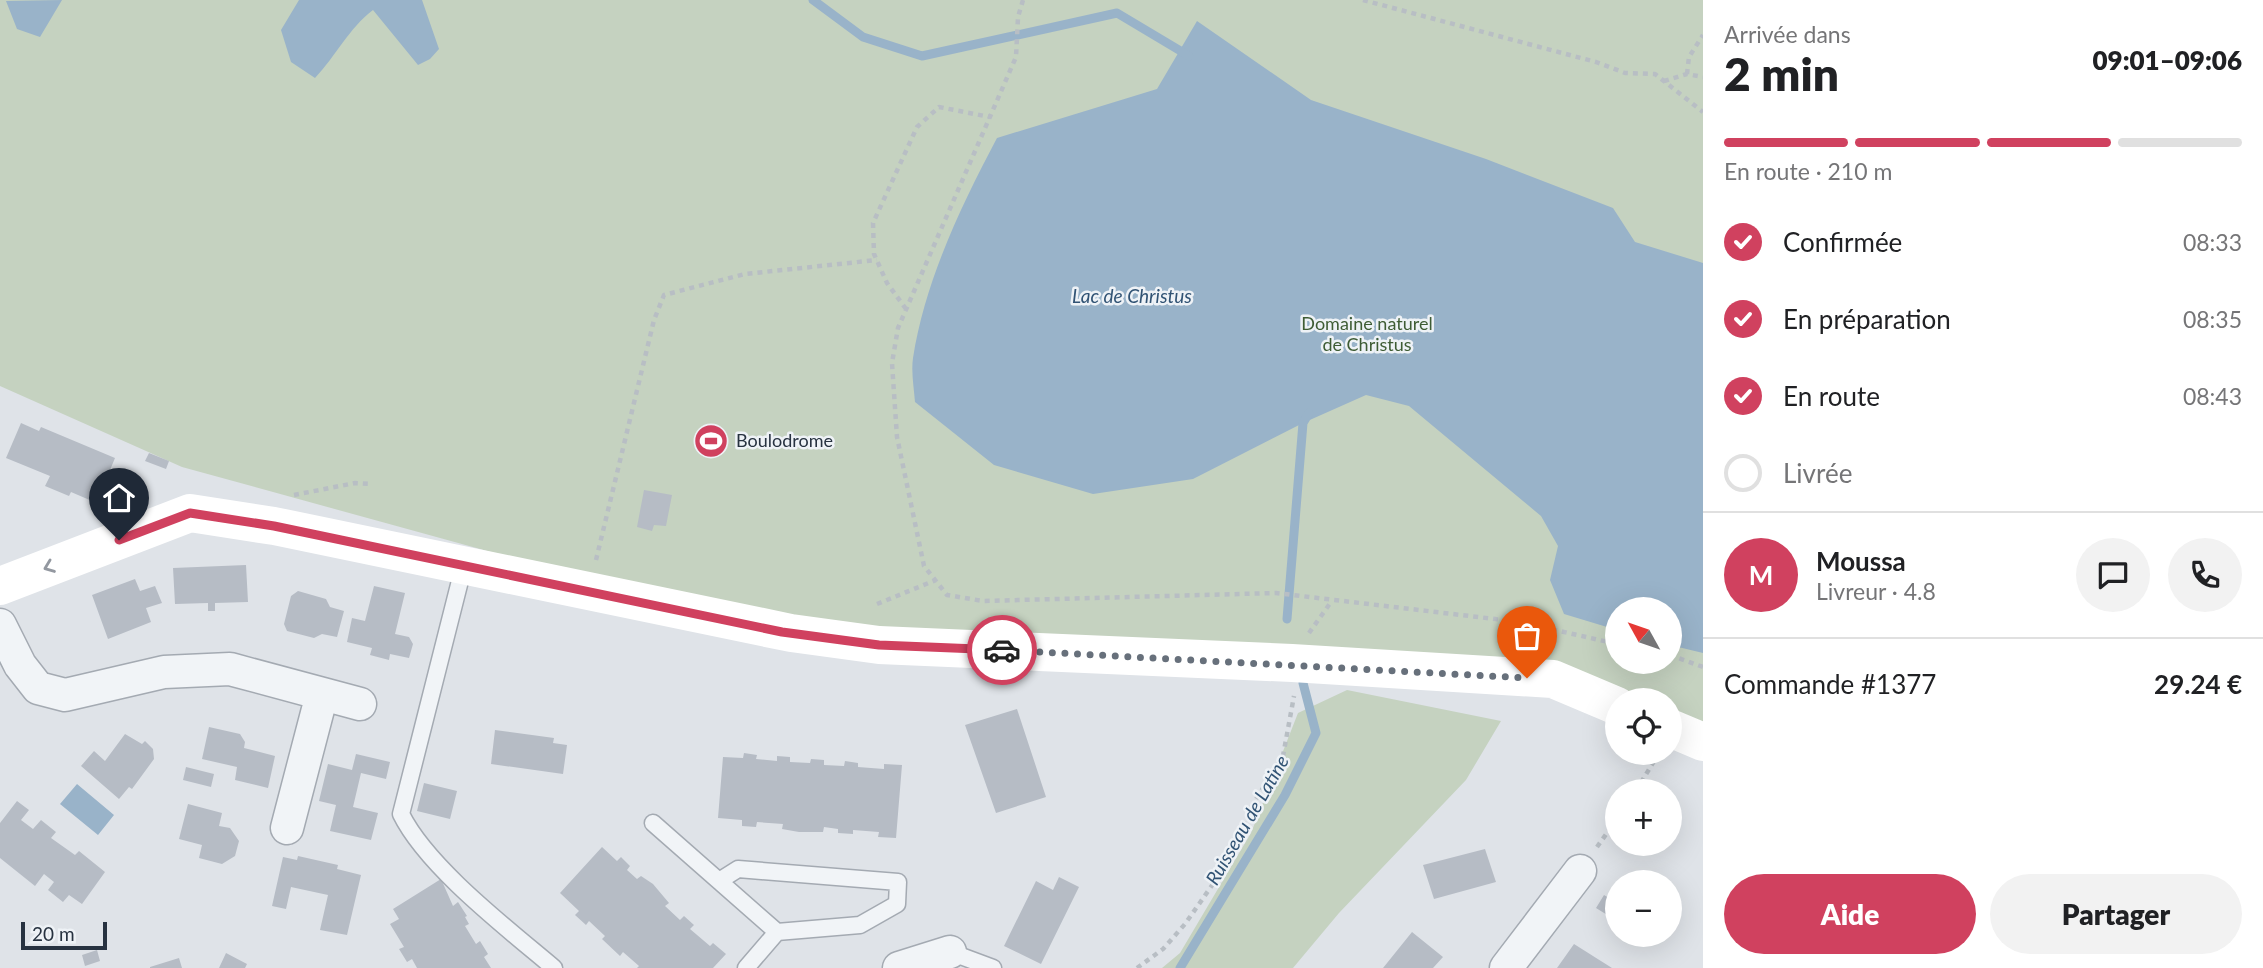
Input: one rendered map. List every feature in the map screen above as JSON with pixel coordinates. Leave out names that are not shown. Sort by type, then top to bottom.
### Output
[{"type":"street","points":[[0,586],[190,513],[274,526],[782,632],[879,645],[1292,663],[1553,679],[1605,701]]},
{"type":"street","points":[[0,625],[20,665],[38,688],[65,695],[164,672],[230,669],[360,705]]},
{"type":"street","points":[[287,828],[322,694]]},
{"type":"street","points":[[1682,733],[1703,742]]},
{"type":"street","points":[[1506,968],[1580,871]]},
{"type":"street","points":[[899,968],[950,953]]},
{"type":"lane","points":[[464,565],[401,814],[408,828],[469,895],[554,968]]},
{"type":"lane","points":[[653,823],[777,932]]},
{"type":"lane","points":[[719,881],[738,869],[898,881],[897,904],[860,925],[777,932],[746,968]]},
{"type":"lane","points":[[950,953],[993,968]]},
{"type":"path","points":[[1023,0],[1018,17],[1016,57],[898,328],[892,363],[897,437],[917,539],[924,566],[947,595],[983,601],[1276,593],[1520,622],[1605,641]]},
{"type":"path","points":[[1363,0],[1596,62],[1625,73],[1655,74],[1703,112]]},
{"type":"path","points":[[1687,74],[1689,57],[1703,35]]},
{"type":"path","points":[[1664,81],[1687,74],[1703,77]]},
{"type":"path","points":[[906,309],[887,283],[877,260],[873,223],[917,127],[939,107],[990,117]]},
{"type":"path","points":[[589,592],[654,320],[664,295],[745,274],[877,260]]},
{"type":"path","points":[[877,604],[936,580]]},
{"type":"path","points":[[1682,659],[1703,667]]},
{"type":"path","points":[[1137,968],[1163,950],[1220,874],[1253,804],[1283,756],[1294,694],[1292,663]]},
{"type":"green space","name":"Domaine naturel de Christus","points":[[0,0],[1703,0],[1703,742],[1682,733],[1682,688],[1605,688],[1605,696],[1553,679],[782,632],[182,467],[0,386]]},
{"type":"green space","points":[[1347,690],[1501,721],[1466,780],[1339,913],[1293,968],[1162,968],[1180,953],[1251,833],[1298,713]]},
{"type":"water","points":[[62,0],[40,37],[17,29],[6,1]]},
{"type":"water","points":[[299,0],[422,0],[439,49],[430,59],[418,65],[373,10],[357,25],[315,78],[291,62],[281,30]]},
{"type":"water","name":"Lac de Christus","points":[[1197,21],[1311,100],[1486,159],[1613,208],[1635,242],[1703,263],[1703,653],[1682,648],[1682,597],[1605,597],[1605,626],[1564,614],[1550,580],[1558,546],[1541,516],[1409,406],[1366,395],[1303,423],[1193,479],[1093,494],[994,465],[915,402],[913,358],[935,272],[970,190],[997,138],[1157,89]]},
{"type":"water","points":[[77,784],[114,815],[98,835],[60,804]]},
{"type":"building","points":[[21,423],[39,431],[41,427],[115,458],[105,482],[100,480],[92,501],[71,492],[69,496],[45,486],[50,476],[6,458]]},
{"type":"building","points":[[149,453],[169,461],[166,469],[145,461]]},
{"type":"building","points":[[644,490],[672,495],[666,526],[654,525],[652,531],[637,527]]},
{"type":"building","points":[[246,565],[248,602],[215,603],[215,611],[208,611],[208,603],[175,604],[173,568]]},
{"type":"building","points":[[135,579],[140,591],[155,586],[162,603],[146,608],[151,622],[108,639],[92,595]]},
{"type":"building","points":[[374,586],[405,593],[395,634],[409,637],[413,644],[409,658],[390,654],[389,660],[370,655],[372,648],[347,642],[352,618],[365,621]]},
{"type":"building","points":[[298,591],[326,599],[330,607],[344,611],[337,637],[322,634],[314,638],[287,631],[284,624],[291,596]]},
{"type":"building","points":[[1017,709],[1046,797],[996,813],[965,725]]},
{"type":"building","points":[[209,727],[240,734],[245,742],[244,748],[275,756],[268,788],[235,780],[237,767],[202,759]]},
{"type":"building","points":[[495,730],[554,738],[553,743],[567,745],[563,774],[491,764]]},
{"type":"building","points":[[125,734],[142,744],[145,741],[153,749],[154,759],[132,789],[129,787],[119,799],[81,766],[94,751],[105,761]]},
{"type":"building","points":[[744,753],[757,755],[756,759],[777,761],[777,756],[790,757],[790,762],[810,763],[811,759],[824,760],[824,765],[844,766],[845,761],[858,763],[858,767],[884,769],[884,764],[902,765],[896,838],[878,837],[879,832],[853,830],[853,834],[838,833],[838,829],[824,827],[823,832],[799,832],[782,829],[783,824],[757,822],[756,827],[742,826],[742,820],[718,818],[723,757],[743,758]]},
{"type":"building","points":[[356,754],[390,762],[386,779],[361,773],[353,807],[378,813],[371,840],[330,831],[336,805],[319,801],[328,764],[352,770]]},
{"type":"building","points":[[186,767],[214,774],[211,787],[183,780]]},
{"type":"building","points":[[424,783],[457,791],[450,819],[417,811]]},
{"type":"building","points":[[17,801],[29,810],[21,820],[33,829],[41,820],[56,832],[51,838],[75,855],[79,851],[105,872],[82,904],[69,895],[63,902],[48,890],[54,882],[44,874],[35,886],[0,858],[0,823]]},
{"type":"building","points":[[188,804],[222,813],[219,826],[230,828],[239,841],[235,856],[222,864],[199,858],[202,845],[179,839]]},
{"type":"building","points":[[602,847],[617,861],[621,857],[630,866],[627,870],[637,879],[641,876],[653,884],[669,903],[665,906],[680,920],[684,916],[694,925],[690,929],[710,946],[713,943],[726,954],[713,968],[637,968],[639,966],[623,952],[620,956],[602,939],[605,936],[589,921],[586,925],[575,915],[579,911],[560,893]]},
{"type":"building","points":[[1485,849],[1496,882],[1434,899],[1423,865]]},
{"type":"building","points":[[298,856],[338,865],[337,869],[361,875],[347,935],[320,930],[328,895],[291,887],[286,909],[272,906],[283,857],[297,860]]},
{"type":"building","points":[[1059,877],[1079,887],[1041,964],[1004,946],[1036,881],[1053,890]]},
{"type":"building","points":[[441,879],[453,906],[458,902],[467,916],[465,917],[469,924],[465,926],[476,944],[480,941],[488,954],[484,957],[491,968],[417,968],[412,959],[407,962],[399,949],[404,947],[390,924],[399,919],[393,909]]},
{"type":"building","points":[[1604,895],[1605,896],[1605,914],[1596,908]]},
{"type":"building","points":[[1412,932],[1443,957],[1433,968],[1383,968]]},
{"type":"building","points":[[1574,944],[1612,968],[1557,968]]},
{"type":"building","points":[[97,950],[100,961],[85,966],[82,955]]},
{"type":"building","points":[[226,953],[247,964],[245,968],[219,968]]},
{"type":"building","points":[[179,958],[182,968],[150,968],[150,967]]},
{"type":"waterway","points":[[813,0],[863,37],[922,56],[1117,13],[1189,56]]},
{"type":"waterway","name":"Ruisseau de Latine","points":[[1287,619],[1303,423],[1309,413]]},
{"type":"waterway","name":"Ruisseau de Latine","points":[[1180,968],[1285,795],[1316,733],[1303,683]]},
{"type":"way so far","points":[[1002,650],[1292,663],[1527,678]]},
{"type":"place","name":"Boulodrome","points":[[711,441]]},
{"type":"route","points":[[119,540],[190,513],[274,526],[782,632],[879,645],[1002,650]]}]
